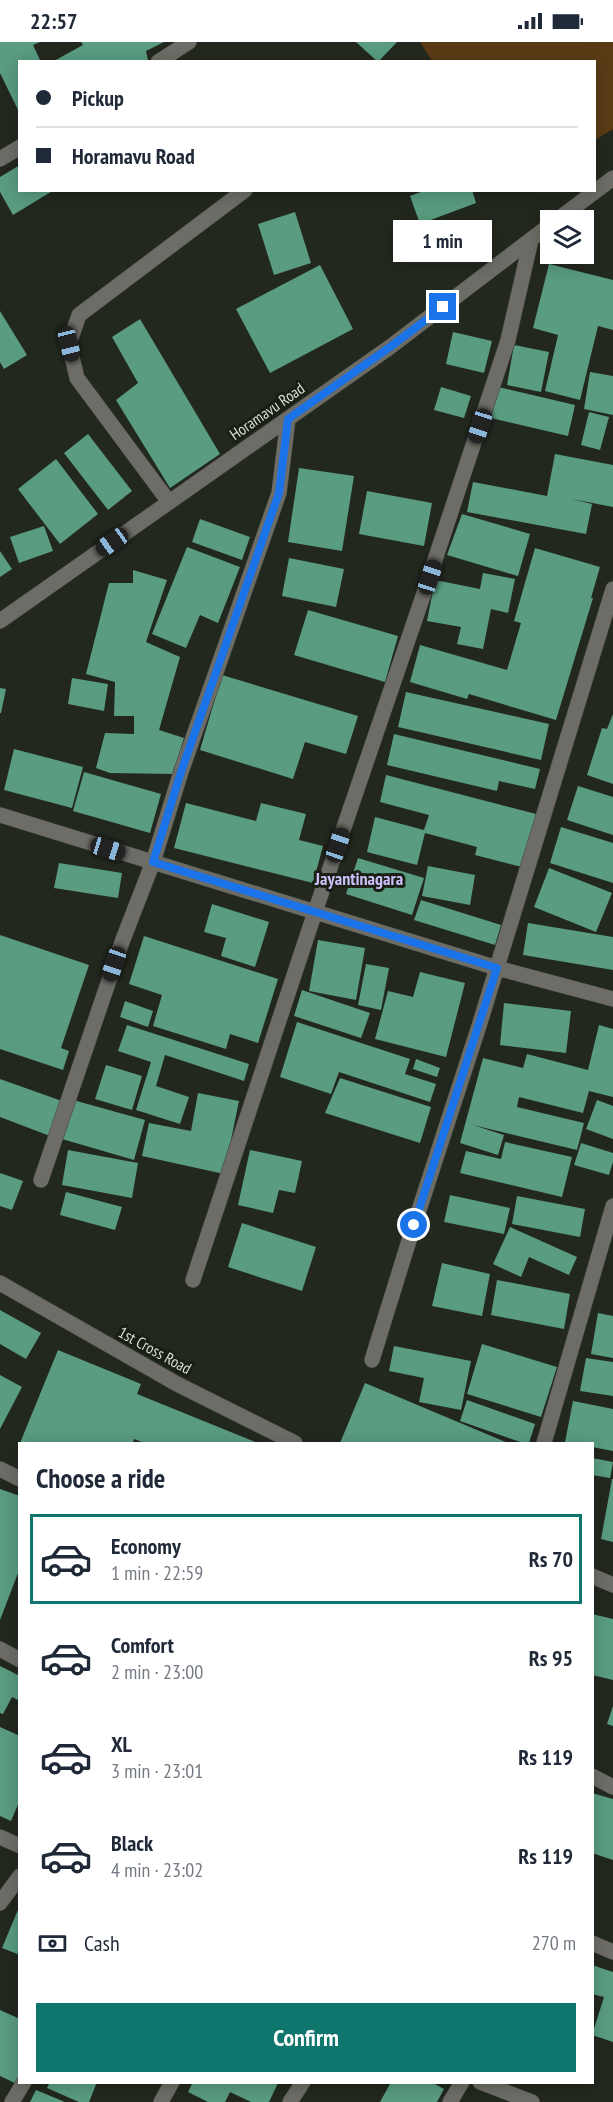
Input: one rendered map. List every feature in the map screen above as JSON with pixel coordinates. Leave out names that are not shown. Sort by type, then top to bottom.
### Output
[{"type":"street","points":[[161,60],[189,42]]},
{"type":"street","points":[[0,159],[18,148]]},
{"type":"street","points":[[596,191],[613,178]]},
{"type":"street","points":[[169,502],[78,378],[69,344],[79,315],[241,192]]},
{"type":"street","points":[[570,210],[594,192]]},
{"type":"street","name":"Horamavu Road","points":[[0,621],[390,347],[540,233]]},
{"type":"street","points":[[193,1280],[508,340],[531,240]]},
{"type":"street","points":[[41,1180],[279,493],[288,419]]},
{"type":"street","points":[[372,1360],[497,968],[613,589]]},
{"type":"street","points":[[0,815],[497,968],[613,999]]},
{"type":"street","points":[[544,1442],[613,1206]]},
{"type":"street","name":"1st Cross Road","points":[[0,1283],[177,1384],[293,1442]]},
{"type":"street","points":[[0,1469],[18,1478]]},
{"type":"street","points":[[594,1577],[613,1585]]},
{"type":"street","points":[[0,1650],[18,1659]]},
{"type":"street","points":[[594,1777],[613,1787]]},
{"type":"street","points":[[0,1837],[18,1845]]},
{"type":"street","points":[[0,1902],[18,1879]]},
{"type":"street","points":[[594,1944],[613,1952]]},
{"type":"street","points":[[12,2102],[23,2084]]},
{"type":"street","points":[[161,2102],[171,2084]]},
{"type":"street","points":[[290,2102],[302,2084]]},
{"type":"street","points":[[450,2102],[461,2084]]},
{"type":"street","points":[[485,2084],[532,2102]]},
{"type":"shaded area","points":[[420,42],[613,42],[613,129],[596,140],[596,60],[431,60]]},
{"type":"building","points":[[0,42],[40,42],[33,45],[40,60],[18,60],[18,110],[0,73]]},
{"type":"building","points":[[81,42],[164,42],[146,51],[148,60],[56,60],[83,45]]},
{"type":"building","points":[[356,42],[397,42],[380,60],[376,60]]},
{"type":"building","points":[[18,166],[18,192],[51,192],[13,215],[0,192],[0,177]]},
{"type":"building","points":[[421,192],[473,192],[476,203],[420,224],[410,196]]},
{"type":"building","points":[[295,212],[311,263],[274,275],[258,224]]},
{"type":"building","points":[[549,264],[613,280],[613,330],[598,326],[580,400],[545,391],[558,335],[533,328]]},
{"type":"building","points":[[320,265],[353,329],[270,373],[236,309]]},
{"type":"building","points":[[0,311],[27,355],[4,369],[0,362]]},
{"type":"building","points":[[140,319],[220,454],[170,488],[116,400],[138,383],[112,337]]},
{"type":"building","points":[[453,332],[492,341],[484,373],[446,364]]},
{"type":"building","points":[[514,345],[549,352],[541,392],[507,385]]},
{"type":"building","points":[[590,372],[613,376],[613,415],[584,409]]},
{"type":"building","points":[[441,387],[471,396],[464,418],[434,410]]},
{"type":"building","points":[[498,387],[575,405],[568,436],[491,418]]},
{"type":"building","points":[[589,412],[609,417],[600,450],[581,445]]},
{"type":"building","points":[[88,434],[132,491],[108,510],[64,453]]},
{"type":"building","points":[[555,454],[613,465],[613,507],[572,499],[592,504],[586,534],[467,512],[473,482],[547,496]]},
{"type":"building","points":[[56,459],[98,514],[60,544],[18,489]]},
{"type":"building","points":[[299,468],[354,476],[342,551],[288,542]]},
{"type":"building","points":[[367,491],[432,503],[424,546],[359,534]]},
{"type":"building","points":[[462,514],[530,534],[518,576],[447,555]]},
{"type":"building","points":[[200,519],[250,537],[242,560],[192,542]]},
{"type":"building","points":[[44,526],[53,551],[19,563],[10,537]]},
{"type":"building","points":[[187,547],[240,567],[218,623],[200,615],[186,648],[152,634]]},
{"type":"building","points":[[535,548],[600,567],[591,598],[593,598],[556,720],[469,694],[467,699],[410,682],[420,645],[507,670],[521,623],[514,621]]},
{"type":"building","points":[[0,551],[12,569],[0,577]]},
{"type":"building","points":[[289,558],[344,569],[336,607],[282,596]]},
{"type":"building","points":[[133,570],[167,580],[146,642],[180,657],[159,730],[184,738],[173,774],[110,773],[96,768],[105,733],[134,734],[134,716],[114,716],[115,682],[86,674],[109,583],[133,583]]},
{"type":"building","points":[[483,573],[515,579],[508,613],[491,609],[483,649],[457,644],[461,627],[427,621],[435,580],[480,589]]},
{"type":"building","points":[[308,610],[398,636],[385,682],[294,655]]},
{"type":"building","points":[[222,675],[358,716],[346,754],[305,742],[293,779],[200,750]]},
{"type":"building","points":[[72,678],[108,684],[104,711],[68,704]]},
{"type":"building","points":[[0,688],[6,689],[1,713],[0,713]]},
{"type":"building","points":[[406,692],[549,724],[541,760],[398,727]]},
{"type":"building","points":[[613,714],[613,784],[587,775],[602,728],[607,729]]},
{"type":"building","points":[[394,734],[540,769],[535,789],[499,781],[497,791],[387,765]]},
{"type":"building","points":[[14,749],[83,767],[72,808],[4,790]]},
{"type":"building","points":[[84,772],[161,794],[150,833],[73,811]]},
{"type":"building","points":[[386,775],[536,814],[522,867],[475,855],[477,847],[425,833],[417,865],[367,852],[375,817],[424,830],[429,815],[380,802]]},
{"type":"building","points":[[578,786],[613,797],[613,835],[567,820]]},
{"type":"building","points":[[186,803],[256,821],[261,803],[306,814],[299,840],[323,846],[313,883],[174,848]]},
{"type":"building","points":[[561,827],[613,843],[613,883],[550,863]]},
{"type":"building","points":[[358,858],[424,878],[412,915],[346,894]]},
{"type":"building","points":[[59,863],[122,873],[118,898],[54,888]]},
{"type":"building","points":[[428,866],[475,875],[470,905],[422,896]]},
{"type":"building","points":[[549,868],[612,893],[596,932],[534,907]]},
{"type":"building","points":[[421,900],[501,925],[495,945],[414,920]]},
{"type":"building","points":[[212,904],[269,922],[255,967],[221,956],[226,938],[204,932]]},
{"type":"building","points":[[528,923],[613,937],[613,970],[523,955]]},
{"type":"building","points":[[0,935],[89,965],[61,1048],[69,1051],[63,1070],[0,1049]]},
{"type":"building","points":[[144,936],[278,979],[258,1043],[230,1034],[226,1049],[153,1026],[162,995],[129,984]]},
{"type":"building","points":[[318,940],[365,948],[356,1000],[309,991]]},
{"type":"building","points":[[366,964],[389,968],[381,1010],[358,1005]]},
{"type":"building","points":[[420,972],[465,983],[446,1057],[375,1039],[388,991],[413,997]]},
{"type":"building","points":[[302,990],[370,1013],[361,1038],[294,1016]]},
{"type":"building","points":[[125,1001],[153,1011],[148,1027],[120,1017]]},
{"type":"building","points":[[504,1003],[571,1011],[566,1053],[500,1045]]},
{"type":"building","points":[[297,1022],[410,1059],[405,1074],[436,1084],[430,1102],[339,1072],[331,1094],[280,1077]]},
{"type":"building","points":[[127,1025],[249,1064],[244,1081],[165,1055],[156,1086],[189,1097],[180,1124],[136,1110],[151,1062],[118,1051]]},
{"type":"building","points":[[599,1025],[613,1029],[613,1097],[589,1091],[583,1113],[519,1097],[517,1107],[584,1123],[577,1150],[473,1125],[504,1135],[498,1155],[460,1143],[483,1058],[523,1068],[527,1054],[588,1070]]},
{"type":"building","points":[[416,1059],[440,1068],[437,1077],[413,1069]]},
{"type":"building","points":[[106,1065],[142,1076],[132,1110],[95,1099]]},
{"type":"building","points":[[340,1078],[431,1107],[420,1143],[325,1113]]},
{"type":"building","points":[[0,1079],[62,1101],[50,1136],[0,1117]]},
{"type":"building","points":[[198,1093],[239,1101],[224,1174],[142,1156],[149,1123],[191,1131]]},
{"type":"building","points":[[73,1100],[145,1120],[134,1160],[62,1139]]},
{"type":"building","points":[[597,1100],[613,1106],[613,1139],[586,1129]]},
{"type":"building","points":[[505,1142],[572,1157],[562,1197],[460,1173],[466,1151],[501,1159]]},
{"type":"building","points":[[581,1143],[613,1153],[609,1175],[574,1165]]},
{"type":"building","points":[[68,1150],[138,1163],[132,1198],[62,1185]]},
{"type":"building","points":[[250,1150],[302,1161],[295,1193],[279,1190],[273,1213],[238,1205]]},
{"type":"building","points":[[0,1173],[23,1181],[12,1210],[0,1206]]},
{"type":"building","points":[[66,1192],[122,1207],[115,1230],[60,1215]]},
{"type":"building","points":[[450,1195],[510,1208],[504,1234],[444,1222]]},
{"type":"building","points":[[517,1196],[585,1209],[580,1237],[512,1224]]},
{"type":"building","points":[[242,1223],[316,1247],[302,1291],[228,1267]]},
{"type":"building","points":[[510,1227],[577,1257],[569,1275],[529,1257],[521,1277],[493,1264]]},
{"type":"building","points":[[442,1263],[490,1274],[482,1316],[432,1306]]},
{"type":"building","points":[[497,1280],[570,1294],[564,1329],[491,1315]]},
{"type":"building","points":[[0,1310],[41,1333],[26,1359],[0,1344]]},
{"type":"building","points":[[598,1313],[613,1316],[613,1358],[591,1354]]},
{"type":"building","points":[[482,1344],[557,1367],[541,1417],[467,1394]]},
{"type":"building","points":[[394,1346],[471,1361],[461,1410],[419,1402],[424,1378],[389,1371]]},
{"type":"building","points":[[58,1350],[141,1384],[137,1394],[256,1442],[142,1442],[134,1439],[133,1442],[20,1442]]},
{"type":"building","points":[[586,1358],[613,1362],[613,1396],[580,1391]]},
{"type":"building","points":[[0,1375],[22,1387],[0,1429]]},
{"type":"building","points":[[365,1383],[506,1442],[340,1442]]},
{"type":"building","points":[[467,1400],[535,1424],[529,1442],[520,1442],[460,1421]]},
{"type":"building","points":[[573,1401],[613,1409],[613,1451],[594,1447],[594,1442],[565,1442]]},
{"type":"building","points":[[594,1458],[613,1462],[610,1478],[594,1475]]},
{"type":"building","points":[[613,1479],[613,1542],[601,1539]]},
{"type":"building","points":[[0,1489],[18,1495],[18,1573],[0,1620]]},
{"type":"building","points":[[594,1614],[613,1619],[613,1680],[594,1675]]},
{"type":"building","points":[[0,1666],[18,1675],[18,1700],[12,1697],[3,1714],[0,1713]]},
{"type":"building","points":[[613,1706],[613,1726],[607,1724]]},
{"type":"building","points":[[0,1727],[18,1735],[18,1805],[11,1821],[0,1816]]},
{"type":"building","points":[[594,1794],[613,1799],[613,1860],[594,1854]]},
{"type":"building","points":[[18,1910],[18,1954],[2,1948]]},
{"type":"building","points":[[594,1966],[613,1972],[613,2042],[594,2036],[604,1997],[594,1994]]},
{"type":"building","points":[[0,2010],[18,2018],[18,2082],[17,2084],[0,2076]]},
{"type":"building","points":[[49,2084],[96,2084],[89,2102],[79,2102],[47,2088]]},
{"type":"building","points":[[192,2084],[278,2084],[269,2102],[251,2102],[230,2092],[225,2102],[208,2102],[188,2092]]},
{"type":"building","points":[[390,2084],[435,2084],[444,2089],[437,2102],[380,2102]]},
{"type":"building","points":[[36,2090],[65,2102],[30,2102]]},
{"type":"district","name":"Jayantinagara","points":[[359,878]]},
{"type":"route","points":[[414,1225],[497,968],[153,862],[181,772],[279,493],[288,419],[443,307]]}]
